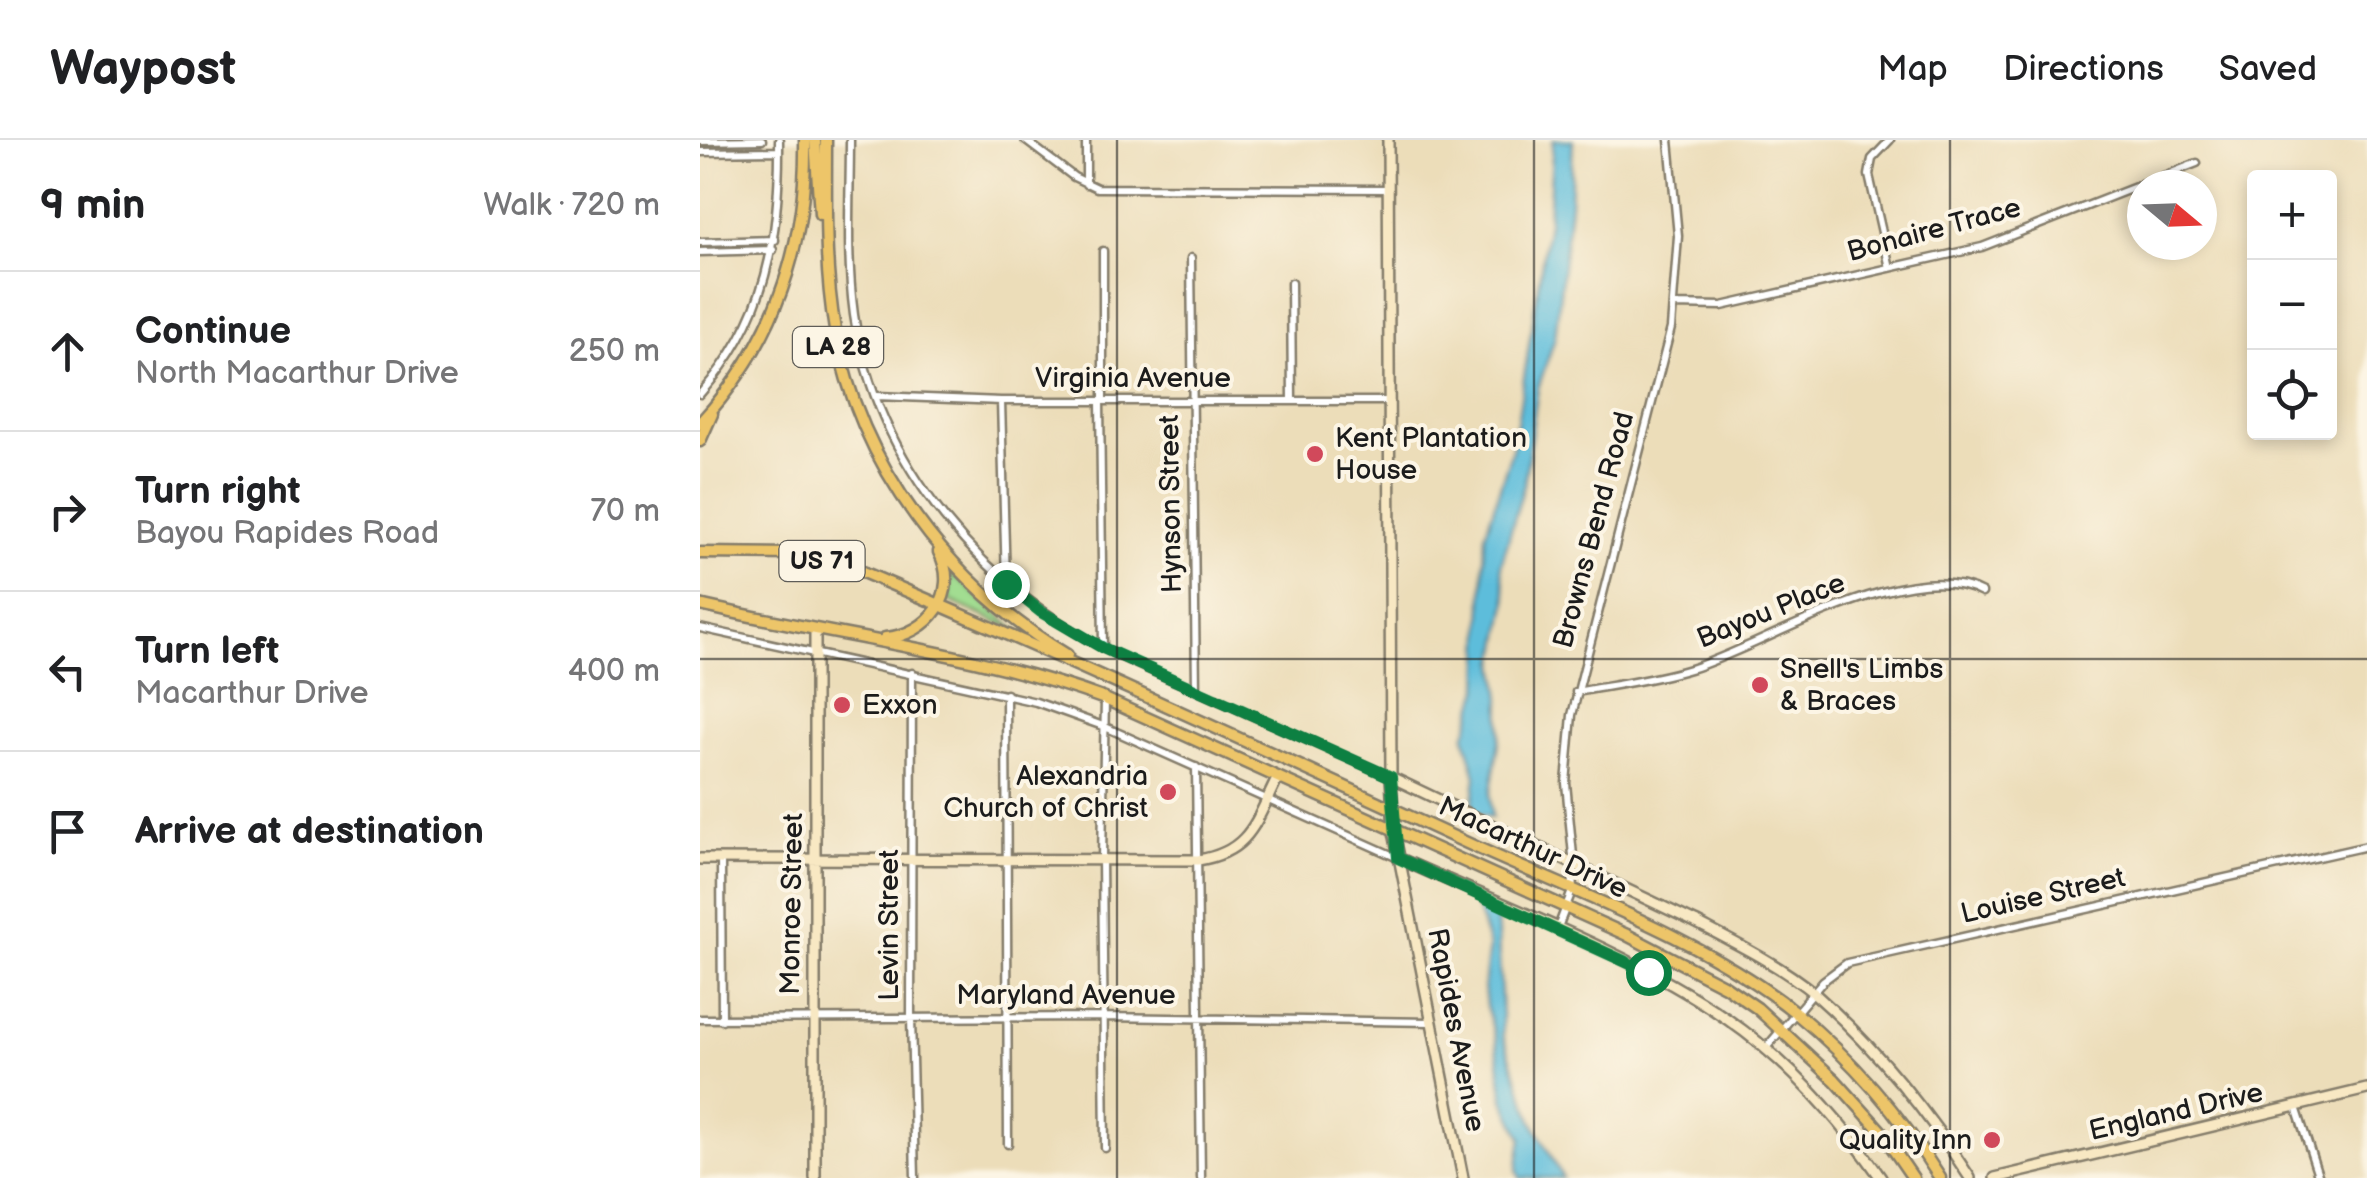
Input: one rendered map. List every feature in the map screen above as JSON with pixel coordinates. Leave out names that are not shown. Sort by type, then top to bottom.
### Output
[{"type":"highway","name":"LA 28","points":[[700,441],[717,404],[757,348],[786,284],[800,221],[805,140]]},
{"type":"highway","points":[[815,140],[816,181],[828,270]]},
{"type":"highway","name":"LA 28","points":[[826,140],[828,270],[840,357],[856,406],[893,481],[959,569],[1021,624],[1130,689]]},
{"type":"highway","points":[[700,423],[717,404]]},
{"type":"highway","points":[[869,639],[911,634],[926,623],[938,604],[946,573],[928,532]]},
{"type":"highway","name":"Macarthur Drive","points":[[700,553],[792,554],[858,570],[1287,759],[1704,953],[1796,1013],[1848,1061],[1918,1144],[1940,1178]]},
{"type":"highway","points":[[700,592],[726,612]]},
{"type":"highway","name":"Macarthur Drive","points":[[700,605],[1005,667],[1105,699],[1701,972],[1782,1029],[1858,1104],[1914,1178]]},
{"type":"highway","points":[[1278,778],[1287,759]]},
{"type":"street","points":[[700,141],[762,140]]},
{"type":"street","points":[[700,394],[738,342],[754,311],[773,250],[779,140]]},
{"type":"street","points":[[850,140],[851,288],[860,341],[875,392],[897,445],[933,503],[1006,584],[1041,612],[1103,648],[1391,777],[1739,945],[1813,993],[1879,1058],[1920,1106],[1970,1178]]},
{"type":"street","points":[[1024,140],[1097,188],[1388,188]]},
{"type":"street","points":[[1086,140],[1086,184]]},
{"type":"street","name":"Rapides Avenue","points":[[1388,140],[1394,832],[1463,1178]]},
{"type":"street","name":"Browns Bend Road","points":[[1557,930],[1572,891],[1574,866],[1566,783],[1576,692],[1671,328],[1678,236],[1668,140]]},
{"type":"street","points":[[1890,140],[1872,159],[1869,174],[1890,268]]},
{"type":"street","points":[[700,152],[779,151]]},
{"type":"street","name":"Bonaire Trace","points":[[1674,304],[1722,306],[1982,247],[2198,163]]},
{"type":"street","points":[[700,242],[774,240]]},
{"type":"street","points":[[700,252],[773,250]]},
{"type":"street","points":[[1103,250],[1103,648]]},
{"type":"street","name":"Hynson Street","points":[[1191,258],[1196,690]]},
{"type":"street","points":[[1291,283],[1292,401]]},
{"type":"street","name":"Virginia Avenue","points":[[875,392],[1001,401],[1390,401]]},
{"type":"street","points":[[1001,401],[1006,584]]},
{"type":"street","name":"Bayou Place","points":[[1576,692],[1690,669],[1854,600],[1944,582],[1982,593]]},
{"type":"street","points":[[700,628],[1006,694],[1102,726],[1648,972],[1727,1019],[1764,1050],[1822,1104],[1881,1178]]},
{"type":"street","name":"Monroe Street","points":[[814,1178],[816,630]]},
{"type":"street","name":"Levin Street","points":[[912,673],[911,1018],[915,1178]]},
{"type":"street","points":[[1006,694],[1008,1144]]},
{"type":"street","points":[[1105,699],[1105,1148]]},
{"type":"street","points":[[1196,768],[1201,1178]]},
{"type":"street","points":[[700,859],[1198,860],[1226,853],[1242,842],[1278,778]]},
{"type":"street","name":"Louise Street","points":[[1764,1050],[1830,973],[1847,963],[2367,846]]},
{"type":"street","points":[[722,859],[722,1020]]},
{"type":"street","name":"Maryland Avenue","points":[[700,1020],[1104,1017],[1431,1022]]},
{"type":"street","name":"England Drive","points":[[1995,1178],[2367,1090]]},
{"type":"street","points":[[2296,1107],[2319,1178]]},
{"type":"green space","points":[[952,573],[1017,631],[948,600]]},
{"type":"water","points":[[1553,140],[1573,140],[1570,204],[1555,338],[1538,388],[1524,485],[1501,565],[1507,602],[1496,663],[1501,698],[1500,736],[1490,796],[1492,818],[1472,811],[1476,776],[1465,737],[1480,688],[1485,535],[1514,443],[1548,222]]},
{"type":"water","points":[[1476,906],[1497,914],[1503,1036],[1532,1120],[1563,1178],[1520,1178],[1517,1170],[1522,1138],[1504,1100],[1484,987],[1489,946]]},
{"type":"place","name":"Kent Plantation House","points":[[1315,454]]},
{"type":"place","name":"Snell's Limbs & Braces","points":[[1760,685]]},
{"type":"place","name":"Exxon","points":[[842,705]]},
{"type":"place","name":"Alexandria Church of Christ","points":[[1168,792]]},
{"type":"place","name":"Quality Inn","points":[[1992,1140]]},
{"type":"route","points":[[1006,584],[1041,612],[1103,648],[1391,777],[1398,858],[1648,972]]}]
